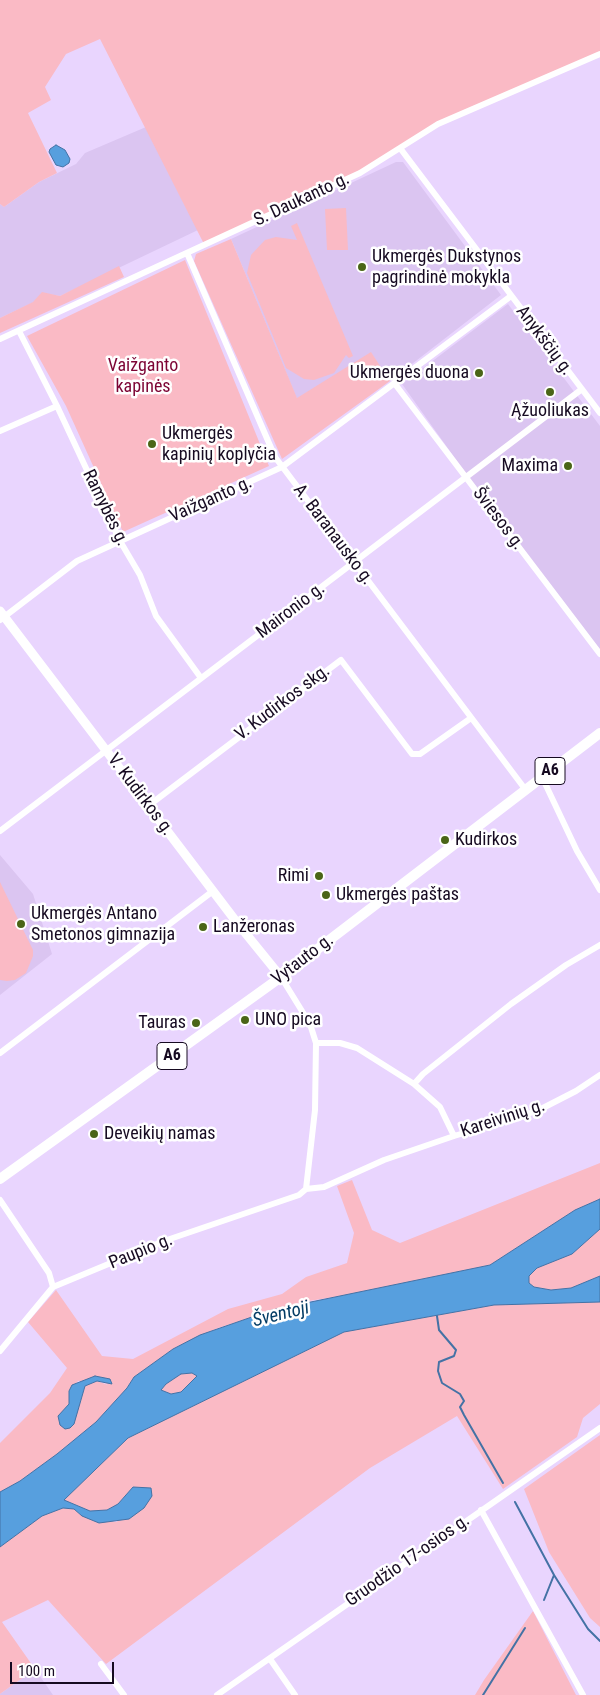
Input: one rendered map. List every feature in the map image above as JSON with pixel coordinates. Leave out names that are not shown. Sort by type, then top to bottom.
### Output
[{"type":"main road","name":"Vytauto g.","points":[[0,1179],[281,977],[600,733]]},
{"type":"street","name":"S. Daukanto g.","points":[[0,339],[360,173],[438,124],[600,54]]},
{"type":"street","name":"Anykščių g.","points":[[400,148],[600,413]]},
{"type":"street","name":"A. Baranausko g.","points":[[187,252],[252,404],[282,467],[526,789]]},
{"type":"street","name":"Vaižganto g.","points":[[1,616],[77,561],[282,467],[510,296]]},
{"type":"street","name":"Ramybės g.","points":[[19,331],[57,406],[120,541],[140,575],[156,616],[202,678]]},
{"type":"street","name":"Šviesos g.","points":[[395,384],[600,654]]},
{"type":"street","name":"Maironio g.","points":[[0,832],[582,390]]},
{"type":"street","points":[[0,431],[57,406]]},
{"type":"street","name":"V. Kudirkos g.","points":[[1,616],[107,750],[213,891],[281,977]]},
{"type":"street","name":"V. Kudirkos skg.","points":[[148,806],[341,660],[412,754],[420,754],[471,718]]},
{"type":"street","points":[[542,777],[577,851],[600,890]]},
{"type":"street","points":[[0,1053],[213,891]]},
{"type":"street","points":[[414,1084],[423,1074],[511,1004],[566,965],[600,945]]},
{"type":"street","points":[[281,977],[310,1024],[316,1042],[315,1110],[306,1189]]},
{"type":"street","name":"Kareivinių g.","points":[[316,1042],[357,1048],[414,1084],[440,1107],[454,1136],[537,1111],[576,1091],[600,1075]]},
{"type":"street","name":"Paupio g.","points":[[0,1351],[53,1287],[164,1241],[299,1195],[306,1189],[324,1187],[384,1160],[454,1136]]},
{"type":"street","points":[[0,1200],[49,1273],[53,1287]]},
{"type":"street","name":"Gruodžio 17-osios g.","points":[[217,1695],[600,1428]]},
{"type":"street","points":[[481,1510],[583,1695]]},
{"type":"street","points":[[270,1659],[295,1695]]},
{"type":"street","points":[[101,1664],[124,1695]]},
{"type":"shaded area","points":[[146,127],[198,230],[60,296],[42,293],[34,302],[0,318],[0,204],[4,207],[39,182],[76,164],[85,153]]},
{"type":"shaded area","name":"Ukmergės Dukstynos pagrindinė mokykla","points":[[396,162],[403,162],[501,295],[390,381],[371,353],[297,399],[231,239]]},
{"type":"shaded area","points":[[508,304],[600,426],[600,650],[467,475],[402,384]]},
{"type":"shaded area","name":"Ukmergės Antano Smetonos gimnazija","points":[[0,855],[33,894],[52,954],[0,995]]},
{"type":"shaded area","points":[[35,1669],[53,1695],[0,1695],[0,1694]]},
{"type":"green space","points":[[0,0],[600,0],[600,53],[438,124],[360,173],[204,244],[100,39],[66,54],[45,87],[51,100],[28,113],[57,173],[39,182],[4,207],[0,204]]},
{"type":"green space","points":[[346,208],[348,250],[327,250],[325,209]]},
{"type":"green space","points":[[297,223],[353,356],[349,358],[346,355],[334,373],[314,380],[304,379],[286,368],[247,273],[251,255],[265,240],[276,237],[297,240],[291,226]]},
{"type":"green space","points":[[231,239],[297,398],[371,352],[390,381],[282,459],[194,261],[196,254]]},
{"type":"green space","name":"Vaižganto kapinės","points":[[185,260],[269,466],[123,532],[66,406],[27,336]]},
{"type":"green space","points":[[119,266],[124,277],[0,333],[0,318],[33,302],[42,292],[60,296]]},
{"type":"green space","points":[[0,882],[33,950],[33,956],[26,973],[15,980],[7,981],[0,980]]},
{"type":"green space","points":[[600,1163],[600,1199],[575,1210],[490,1265],[347,1295],[302,1302],[218,1328],[173,1349],[134,1377],[127,1388],[96,1422],[20,1481],[0,1492],[0,1443],[50,1393],[67,1368],[28,1322],[56,1290],[102,1356],[133,1359],[228,1309],[282,1294],[306,1277],[347,1263],[354,1233],[337,1186],[352,1180],[372,1230],[400,1243]],"holes":[[[95,1376],[108,1385],[97,1381],[85,1386],[80,1403],[66,1408],[69,1404],[69,1391],[78,1381],[86,1381]]]},
{"type":"green space","points":[[600,1229],[600,1276],[571,1288],[551,1290],[534,1287],[529,1284],[529,1276],[537,1268],[572,1254]]},
{"type":"green space","points":[[600,1302],[600,1404],[583,1418],[577,1437],[503,1489],[457,1416],[370,1468],[106,1664],[48,1600],[2,1622],[35,1669],[0,1694],[0,1547],[42,1516],[63,1508],[74,1509],[82,1516],[117,1522],[133,1487],[118,1504],[107,1510],[90,1511],[63,1500],[128,1438],[344,1332],[494,1305]]},
{"type":"green space","points":[[192,1373],[197,1376],[181,1392],[171,1394],[161,1390],[166,1384],[181,1374]]},
{"type":"green space","points":[[600,1435],[600,1627],[590,1618],[549,1552],[524,1489]]},
{"type":"green space","points":[[533,1611],[576,1695],[475,1695],[484,1680]]},
{"type":"water","points":[[56,145],[65,150],[70,159],[69,163],[63,167],[56,165],[49,152]]},
{"type":"water","name":"Šventoji","points":[[600,1199],[600,1229],[572,1254],[537,1268],[529,1276],[529,1283],[534,1287],[551,1290],[571,1288],[600,1276],[600,1302],[494,1305],[344,1332],[128,1438],[64,1500],[90,1511],[107,1510],[118,1504],[133,1487],[151,1488],[152,1496],[144,1508],[129,1519],[99,1523],[82,1516],[74,1509],[63,1508],[42,1516],[0,1547],[0,1492],[20,1481],[96,1422],[127,1388],[134,1377],[173,1349],[200,1335],[272,1310],[490,1265],[575,1210]],"holes":[[[192,1373],[197,1376],[181,1392],[171,1394],[161,1390],[166,1384],[181,1374]]]},
{"type":"water","points":[[95,1376],[110,1379],[112,1384],[97,1381],[85,1386],[74,1424],[70,1428],[65,1429],[60,1425],[58,1416],[69,1404],[69,1391],[72,1385]]},
{"type":"waterway","points":[[437,1316],[439,1330],[456,1350],[454,1356],[439,1362],[438,1371],[442,1383],[460,1394],[464,1401],[460,1407],[503,1483]]},
{"type":"waterway","points":[[515,1502],[554,1575],[588,1629],[600,1641]]},
{"type":"waterway","points":[[544,1600],[554,1575]]},
{"type":"waterway","points":[[483,1695],[525,1628]]},
{"type":"place","name":"Ukmergės Dukstynos pagrindinė mokykla","points":[[362,267]]},
{"type":"place","name":"Ukmergės duona","points":[[479,373]]},
{"type":"place","name":"Ąžuoliukas","points":[[550,392]]},
{"type":"place","name":"Ukmergės kapinių koplyčia","points":[[152,444]]},
{"type":"place","name":"Maxima","points":[[568,466]]},
{"type":"place","name":"Kudirkos","points":[[445,840]]},
{"type":"place","name":"Rimi","points":[[319,876]]},
{"type":"place","name":"Ukmergės paštas","points":[[326,895]]},
{"type":"place","name":"Ukmergės Antano Smetonos gimnazija","points":[[21,924]]},
{"type":"place","name":"Lanžeronas","points":[[203,927]]},
{"type":"place","name":"UNO pica","points":[[245,1020]]},
{"type":"place","name":"Tauras","points":[[196,1023]]},
{"type":"place","name":"Deveikių namas","points":[[94,1134]]}]
